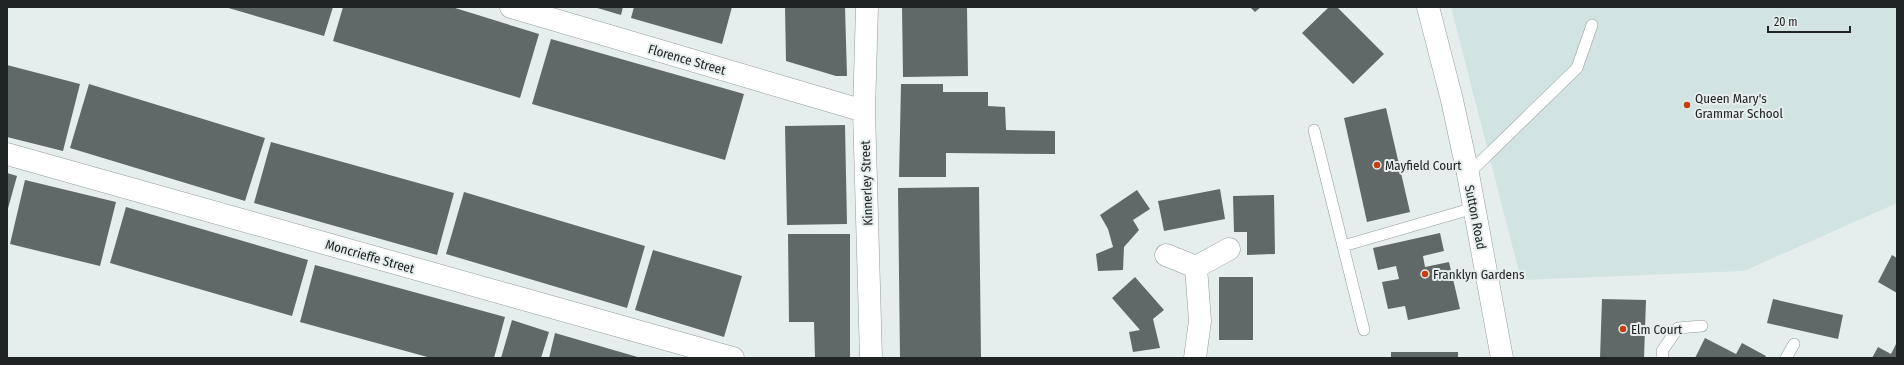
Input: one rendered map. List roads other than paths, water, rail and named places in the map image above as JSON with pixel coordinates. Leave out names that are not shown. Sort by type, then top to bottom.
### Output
[{"type":"street","name":"Florence Street","points":[[511,7],[864,110]]},
{"type":"street","name":"Kinnerley Street","points":[[867,7],[864,110],[871,358]]},
{"type":"street","name":"Sutton Road","points":[[1428,7],[1452,100],[1468,174],[1502,358]]},
{"type":"street","name":"Moncrieffe Street","points":[[7,154],[733,358]]},
{"type":"street","points":[[1196,267],[1229,249]]},
{"type":"street","points":[[1166,255],[1196,267]]},
{"type":"street","points":[[1195,358],[1200,321],[1196,267]]},
{"type":"lane","points":[[1468,174],[1577,68],[1592,25]]},
{"type":"lane","points":[[1314,130],[1364,330]]},
{"type":"lane","points":[[1342,246],[1474,208]]},
{"type":"lane","points":[[1663,358],[1662,351],[1678,328],[1702,326]]},
{"type":"lane","points":[[1786,358],[1794,344]]},
{"type":"place","name":"Queen Mary's Grammar School","points":[[1687,105]]},
{"type":"place","name":"Mayfield Court","points":[[1377,165]]},
{"type":"place","name":"Franklyn Gardens","points":[[1425,274]]},
{"type":"place","name":"Elm Court","points":[[1623,329]]}]
